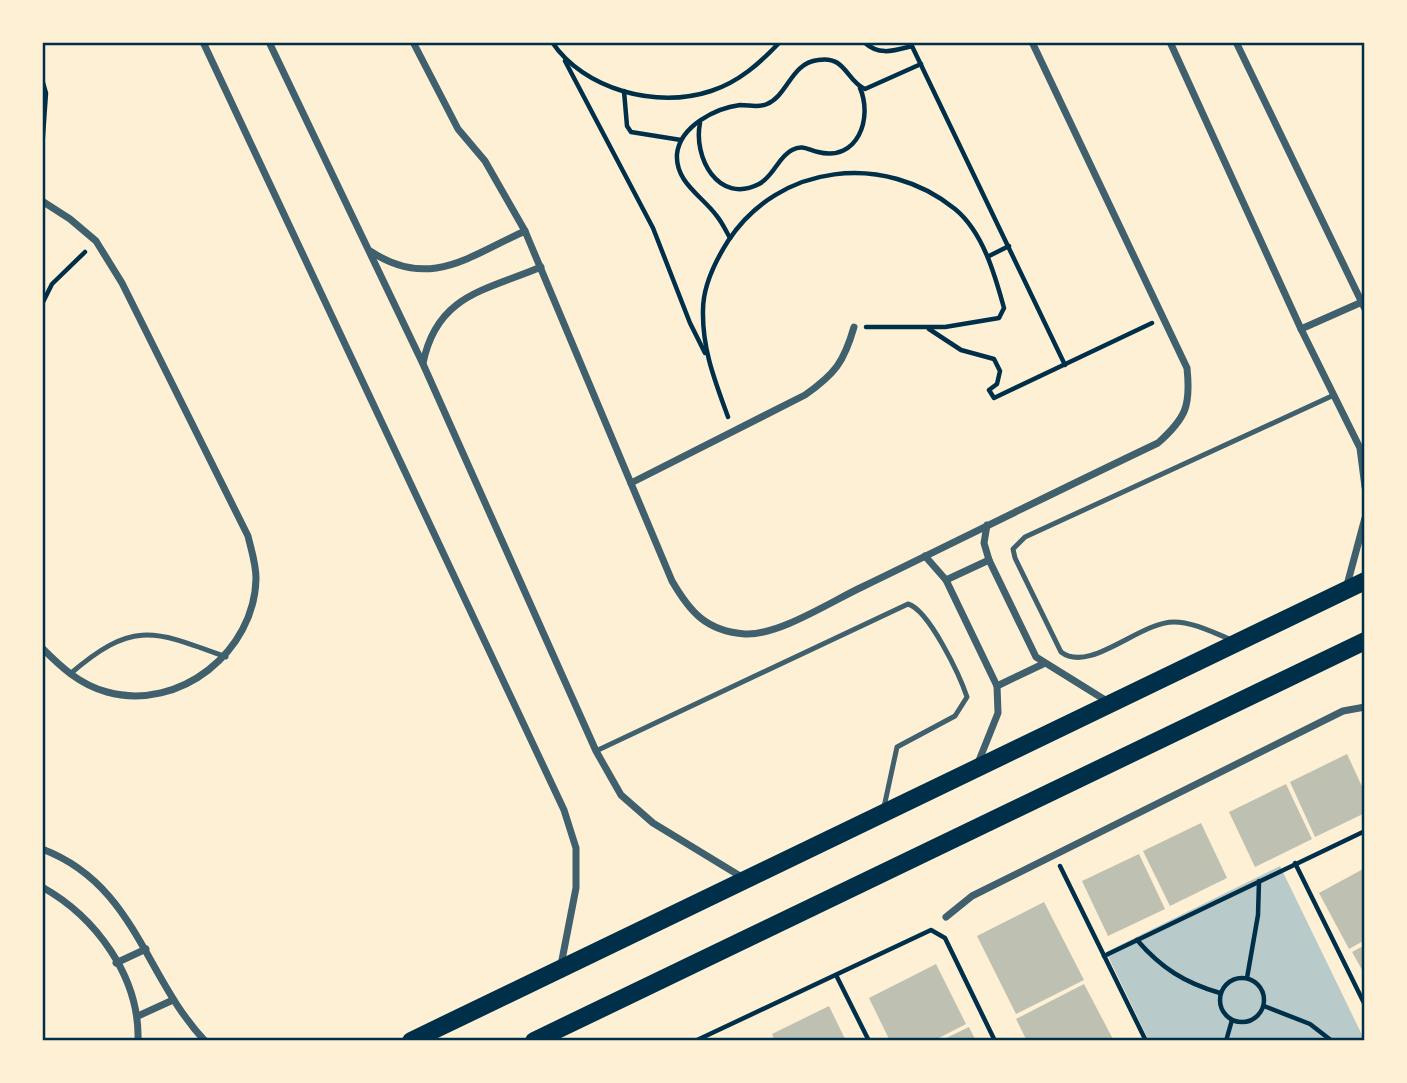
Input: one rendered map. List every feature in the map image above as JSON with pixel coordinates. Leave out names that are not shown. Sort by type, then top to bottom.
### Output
[{"type":"main road","points":[[411,1041],[1365,581]]},
{"type":"main road","points":[[534,1041],[1365,641]]},
{"type":"street","points":[[202,42],[564,810],[576,848],[576,888],[560,969]]},
{"type":"street","points":[[269,42],[423,364],[596,751],[621,795],[653,823],[746,879]]},
{"type":"street","points":[[413,42],[458,129],[485,161],[525,231],[672,581],[688,609],[715,628],[747,634],[779,627],[1158,443],[1180,424],[1190,397],[1187,368],[1032,42]]},
{"type":"street","points":[[1170,42],[1301,329],[1360,447],[1365,487]]},
{"type":"street","points":[[1236,42],[1363,306],[1301,329]]},
{"type":"street","points":[[42,201],[70,219],[96,241],[122,283],[248,536],[256,578],[248,620],[226,657],[192,682],[151,695],[108,693],[69,675],[42,648]]},
{"type":"street","points":[[369,251],[392,266],[419,272],[446,267],[525,231]]},
{"type":"street","points":[[423,364],[429,337],[443,314],[461,300],[541,267]]},
{"type":"street","points":[[631,483],[805,395],[829,378],[846,355],[854,327]]},
{"type":"street","points":[[1346,590],[1365,519]]},
{"type":"street","points":[[987,525],[984,543],[989,560],[1036,657],[1043,664],[1111,704]]},
{"type":"street","points":[[925,556],[937,566],[946,580],[997,686],[998,713],[975,769]]},
{"type":"street","points":[[946,580],[989,560]]},
{"type":"street","points":[[997,686],[1043,664]]},
{"type":"street","points":[[946,917],[962,901],[1343,711],[1365,707]]},
{"type":"street","points":[[42,849],[60,855],[112,898],[133,924],[173,1000],[205,1041]]},
{"type":"street","points":[[42,887],[69,903],[90,922],[108,945],[138,1016],[138,1041]]},
{"type":"street","points":[[116,963],[146,949]]},
{"type":"street","points":[[138,1016],[173,1000]]},
{"type":"lane","points":[[1238,642],[1184,623],[1164,623],[1085,659],[1070,659],[1061,652],[1013,549],[1025,537],[1334,395]]},
{"type":"lane","points":[[596,751],[908,604],[915,606],[928,620],[967,697],[956,716],[897,747],[882,814]]},
{"type":"lane","points":[[69,675],[108,644],[135,635],[173,637],[226,657]]},
{"type":"path","points":[[552,42],[565,61],[653,228],[690,323],[706,355],[733,431]]},
{"type":"path","points":[[565,61],[609,87],[659,98],[710,91],[756,68],[780,42]]},
{"type":"path","points":[[864,42],[876,51],[892,52],[911,44],[1065,365]]},
{"type":"path","points":[[700,122],[696,140],[700,158],[709,173],[724,184],[741,189],[757,185],[771,175],[787,152],[797,147],[826,152],[849,145],[861,134],[867,118],[866,102],[860,87],[848,70],[834,61],[817,60],[802,66],[786,82],[775,99],[766,105],[725,108],[700,122],[681,140],[677,155],[679,171],[687,185],[717,215],[730,238]]},
{"type":"path","points":[[860,87],[870,89],[921,64]]},
{"type":"path","points":[[42,79],[46,93],[42,150]]},
{"type":"path","points":[[624,91],[627,126],[631,132],[681,140]]},
{"type":"path","points":[[706,355],[703,307],[715,261],[741,221],[778,191],[824,174],[871,172],[918,184],[957,211],[989,256],[1004,307],[999,318],[928,328],[854,327]]},
{"type":"path","points":[[42,304],[52,284],[96,241]]},
{"type":"path","points":[[989,256],[1009,246]]},
{"type":"path","points":[[928,328],[943,341],[961,350],[993,359],[1000,371],[996,383],[989,390],[994,398],[1163,317]]},
{"type":"path","points":[[1104,956],[1365,831]]},
{"type":"path","points":[[1056,856],[1146,1041]]},
{"type":"path","points":[[1295,863],[1365,1005]]},
{"type":"path","points":[[1247,978],[1258,915],[1259,881]]},
{"type":"path","points":[[695,1041],[931,930],[946,938],[995,1041]]},
{"type":"path","points":[[1137,940],[1154,960],[1174,975],[1220,993]]},
{"type":"path","points":[[836,975],[869,1041]]},
{"type":"path","points":[[1236,978],[1247,978],[1262,988],[1264,1006],[1251,1020],[1233,1020],[1224,1014],[1220,993],[1226,984],[1236,978]]},
{"type":"path","points":[[1264,1006],[1310,1024],[1332,1041]]},
{"type":"path","points":[[1226,1041],[1233,1020]]},
{"type":"shaded area","points":[[1280,866],[1365,1041],[1149,1041],[1106,952]]},
{"type":"building","points":[[1347,754],[1365,793],[1365,813],[1315,837],[1290,782]]},
{"type":"building","points":[[1286,784],[1312,839],[1255,867],[1229,812]]},
{"type":"building","points":[[1201,823],[1227,878],[1170,906],[1143,851]]},
{"type":"building","points":[[1139,854],[1165,909],[1108,936],[1082,881]]},
{"type":"building","points":[[1365,868],[1365,940],[1349,949],[1319,893]]},
{"type":"building","points":[[1044,902],[1084,980],[1016,1014],[977,936]]},
{"type":"building","points":[[1365,945],[1365,975],[1352,952]]},
{"type":"building","points":[[936,964],[966,1024],[933,1041],[890,1041],[869,998]]},
{"type":"building","points":[[1084,984],[1114,1041],[1027,1041],[1016,1019]]},
{"type":"building","points":[[829,1006],[846,1041],[775,1041],[772,1034]]},
{"type":"building","points":[[969,1027],[976,1041],[940,1041]]}]
